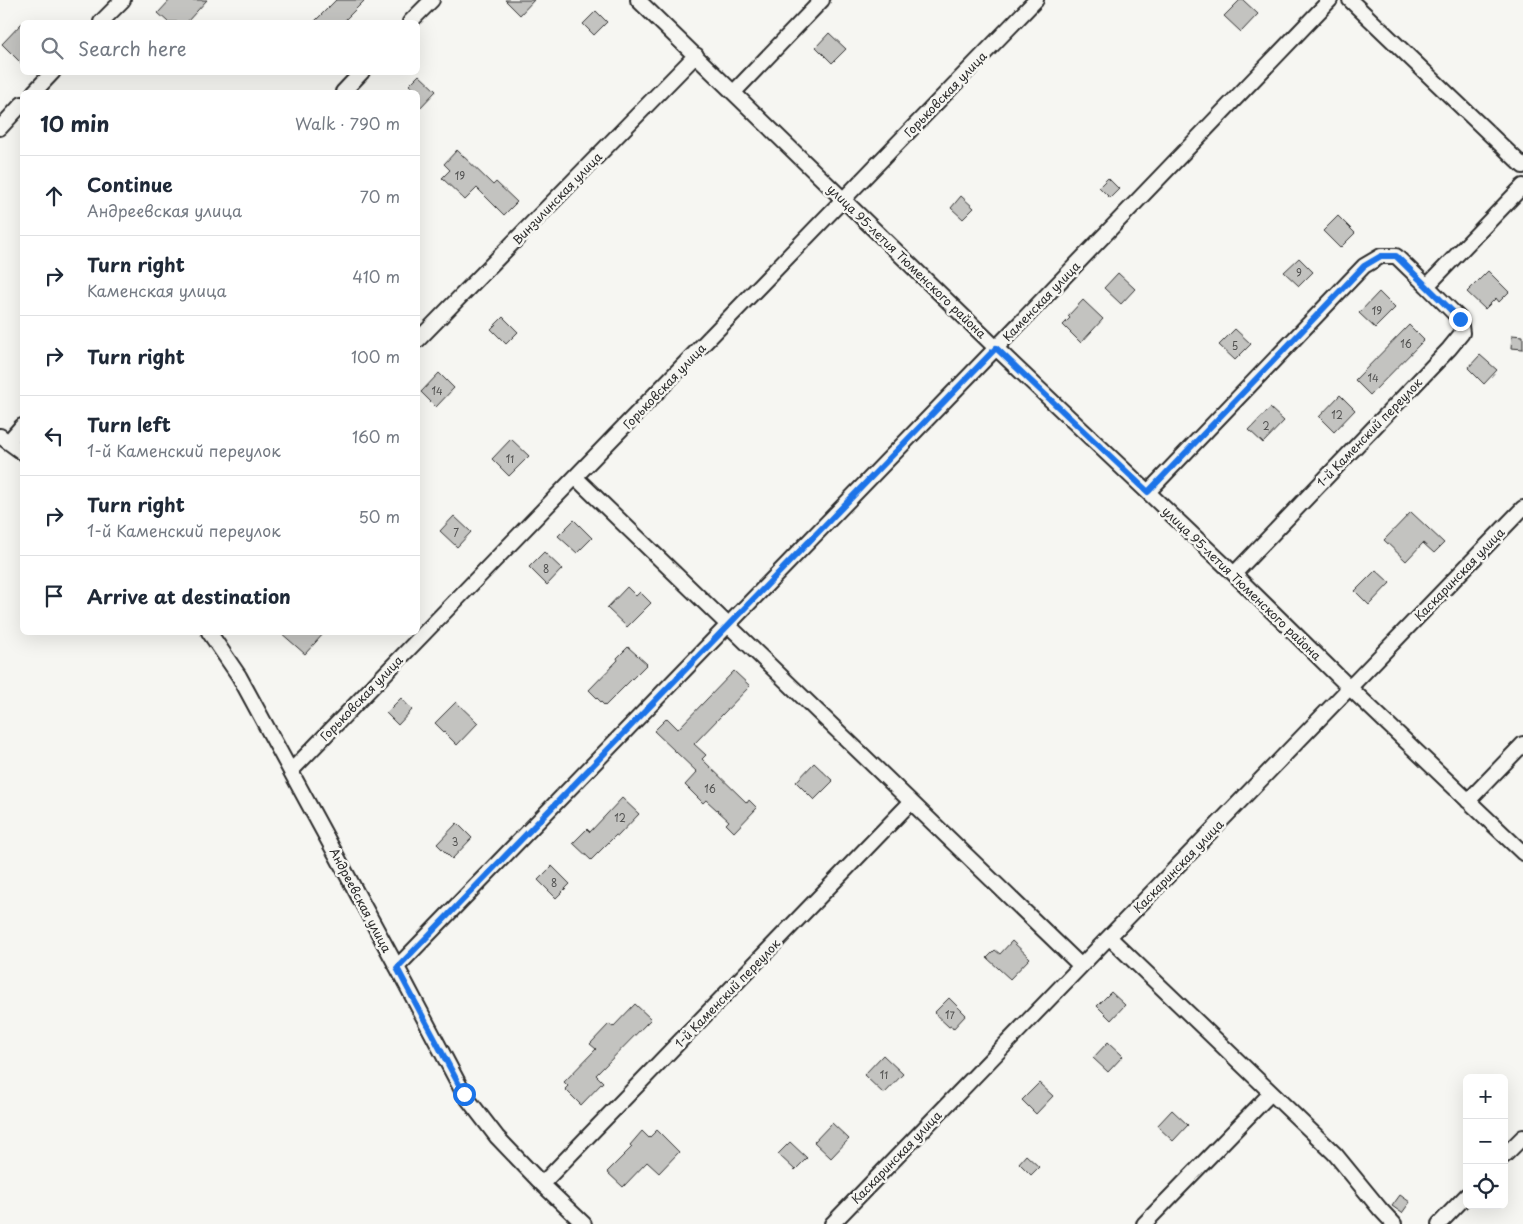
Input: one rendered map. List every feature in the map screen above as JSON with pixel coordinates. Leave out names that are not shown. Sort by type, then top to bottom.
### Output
[{"type":"street","points":[[103,20],[123,0]]},
{"type":"street","points":[[412,20],[432,0]]},
{"type":"street","points":[[734,92],[822,0]]},
{"type":"street","name":"Горьковская улица","points":[[291,771],[1036,0]]},
{"type":"street","name":"Каменская улица","points":[[397,968],[1330,0]]},
{"type":"street","points":[[1350,0],[1523,166]]},
{"type":"street","name":"улица 95-летия Тюменского района","points":[[648,3],[696,55],[996,348],[1523,853]]},
{"type":"street","name":"Винзилинская улица","points":[[420,338],[696,55]]},
{"type":"street","points":[[36,90],[50,75]]},
{"type":"street","points":[[345,90],[359,75]]},
{"type":"street","points":[[0,128],[20,106]]},
{"type":"street","points":[[1427,286],[1523,186]]},
{"type":"street","name":"1-й Каменский переулок","points":[[1148,492],[1364,266],[1381,256],[1396,256],[1460,319],[1462,333],[1449,349],[1234,574]]},
{"type":"street","points":[[20,427],[4,439],[20,451]]},
{"type":"street","points":[[575,478],[1081,966]]},
{"type":"street","name":"Каскаринская улица","points":[[832,1224],[1523,508]]},
{"type":"street","name":"Андреевская улица","points":[[211,635],[239,676],[464,1094],[497,1137],[584,1224]]},
{"type":"street","points":[[1468,801],[1523,744]]},
{"type":"street","name":"1-й Каменский переулок","points":[[542,1184],[911,802]]},
{"type":"street","points":[[1109,937],[1335,1154],[1394,1224]]},
{"type":"street","points":[[1144,1224],[1271,1093]]},
{"type":"street","points":[[1508,1152],[1523,1137]]},
{"type":"street","points":[[1438,1224],[1463,1199]]},
{"type":"building","points":[[170,0],[207,0],[189,20],[166,20],[158,13]]},
{"type":"building","points":[[336,0],[365,0],[345,20],[316,20]]},
{"type":"building","points":[[505,0],[534,0],[520,15]]},
{"type":"building","points":[[1240,0],[1243,0],[1258,14],[1241,32],[1224,16]]},
{"type":"building","points":[[596,11],[607,22],[594,35],[583,24]]},
{"type":"building","points":[[20,25],[20,62],[2,44]]},
{"type":"building","points":[[829,33],[846,49],[832,63],[816,47]]},
{"type":"building","points":[[419,75],[436,91],[420,108],[420,90],[415,90],[409,85]]},
{"type":"building","points":[[457,150],[493,185],[496,182],[517,202],[504,215],[477,188],[465,200],[442,178],[450,170],[444,164]]},
{"type":"building","points":[[1108,178],[1119,189],[1110,198],[1099,187]]},
{"type":"building","points":[[961,196],[974,208],[963,219],[951,208]]},
{"type":"building","points":[[1338,216],[1355,233],[1340,248],[1323,231]]},
{"type":"building","points":[[1299,258],[1313,272],[1299,286],[1284,272]]},
{"type":"building","points":[[1488,271],[1509,292],[1499,302],[1496,298],[1485,309],[1467,292]]},
{"type":"building","points":[[1118,273],[1135,289],[1121,304],[1104,288]]},
{"type":"building","points":[[1379,292],[1395,308],[1375,328],[1359,313]]},
{"type":"building","points":[[1083,300],[1103,319],[1081,343],[1063,325],[1070,318],[1068,316]]},
{"type":"building","points":[[503,317],[518,332],[506,344],[491,329]]},
{"type":"building","points":[[1409,325],[1424,340],[1370,395],[1355,380]]},
{"type":"building","points":[[1235,329],[1251,344],[1235,360],[1219,345]]},
{"type":"building","points":[[1512,335],[1523,336],[1523,349],[1511,348]]},
{"type":"building","points":[[1480,355],[1497,370],[1484,384],[1468,368]]},
{"type":"building","points":[[439,373],[454,388],[436,407],[421,392]]},
{"type":"building","points":[[1340,395],[1355,410],[1334,432],[1319,417]]},
{"type":"building","points":[[1270,408],[1284,421],[1263,443],[1249,430]]},
{"type":"building","points":[[511,439],[529,456],[509,476],[492,459]]},
{"type":"building","points":[[1411,512],[1444,543],[1434,553],[1423,543],[1406,561],[1384,540]]},
{"type":"building","points":[[454,516],[471,532],[457,547],[440,531]]},
{"type":"building","points":[[574,520],[592,538],[577,553],[558,536]]},
{"type":"building","points":[[544,552],[562,569],[547,585],[529,567]]},
{"type":"building","points":[[1376,570],[1390,583],[1369,605],[1355,591]]},
{"type":"building","points":[[627,587],[636,596],[640,592],[651,603],[627,627],[607,608]]},
{"type":"building","points":[[283,635],[322,635],[305,654]]},
{"type":"building","points":[[628,647],[647,664],[605,706],[589,690]]},
{"type":"building","points":[[734,671],[750,686],[694,744],[706,755],[702,759],[747,803],[749,800],[757,808],[734,832],[726,824],[729,821],[706,800],[703,803],[685,785],[697,772],[654,731],[667,718],[678,729]]},
{"type":"building","points":[[401,698],[412,710],[398,725],[386,713]]},
{"type":"building","points":[[456,702],[478,723],[457,745],[435,723]]},
{"type":"building","points":[[814,763],[833,781],[814,800],[796,782]]},
{"type":"building","points":[[622,798],[639,814],[591,860],[573,843],[587,829],[590,832]]},
{"type":"building","points":[[457,823],[472,838],[452,859],[437,844]]},
{"type":"building","points":[[552,866],[570,884],[556,898],[538,880]]},
{"type":"building","points":[[1012,941],[1030,958],[1010,979],[987,958],[995,950],[1000,954]]},
{"type":"building","points":[[1111,992],[1125,1005],[1111,1020],[1097,1006]]},
{"type":"building","points":[[949,998],[966,1015],[953,1029],[934,1013]]},
{"type":"building","points":[[635,1004],[651,1019],[596,1075],[603,1082],[581,1105],[565,1089],[568,1086],[564,1082],[596,1049],[590,1044],[609,1024],[613,1027]]},
{"type":"building","points":[[1108,1042],[1123,1056],[1108,1072],[1093,1058]]},
{"type":"building","points":[[883,1055],[903,1074],[884,1094],[864,1075]]},
{"type":"building","points":[[1039,1083],[1053,1096],[1036,1114],[1022,1100]]},
{"type":"building","points":[[1172,1110],[1188,1125],[1173,1141],[1157,1126]]},
{"type":"building","points":[[832,1123],[849,1139],[831,1158],[814,1142]]},
{"type":"building","points":[[657,1130],[679,1152],[659,1173],[647,1162],[623,1187],[607,1172],[632,1147],[630,1145],[642,1131],[649,1138]]},
{"type":"building","points":[[790,1142],[807,1158],[795,1170],[778,1154]]},
{"type":"building","points":[[1026,1155],[1039,1167],[1031,1175],[1019,1163]]},
{"type":"building","points":[[1400,1195],[1410,1202],[1402,1213],[1392,1206]]},
{"type":"route","points":[[464,1094],[397,968],[996,348],[1148,492],[1364,266],[1381,256],[1396,256],[1460,319]]}]
